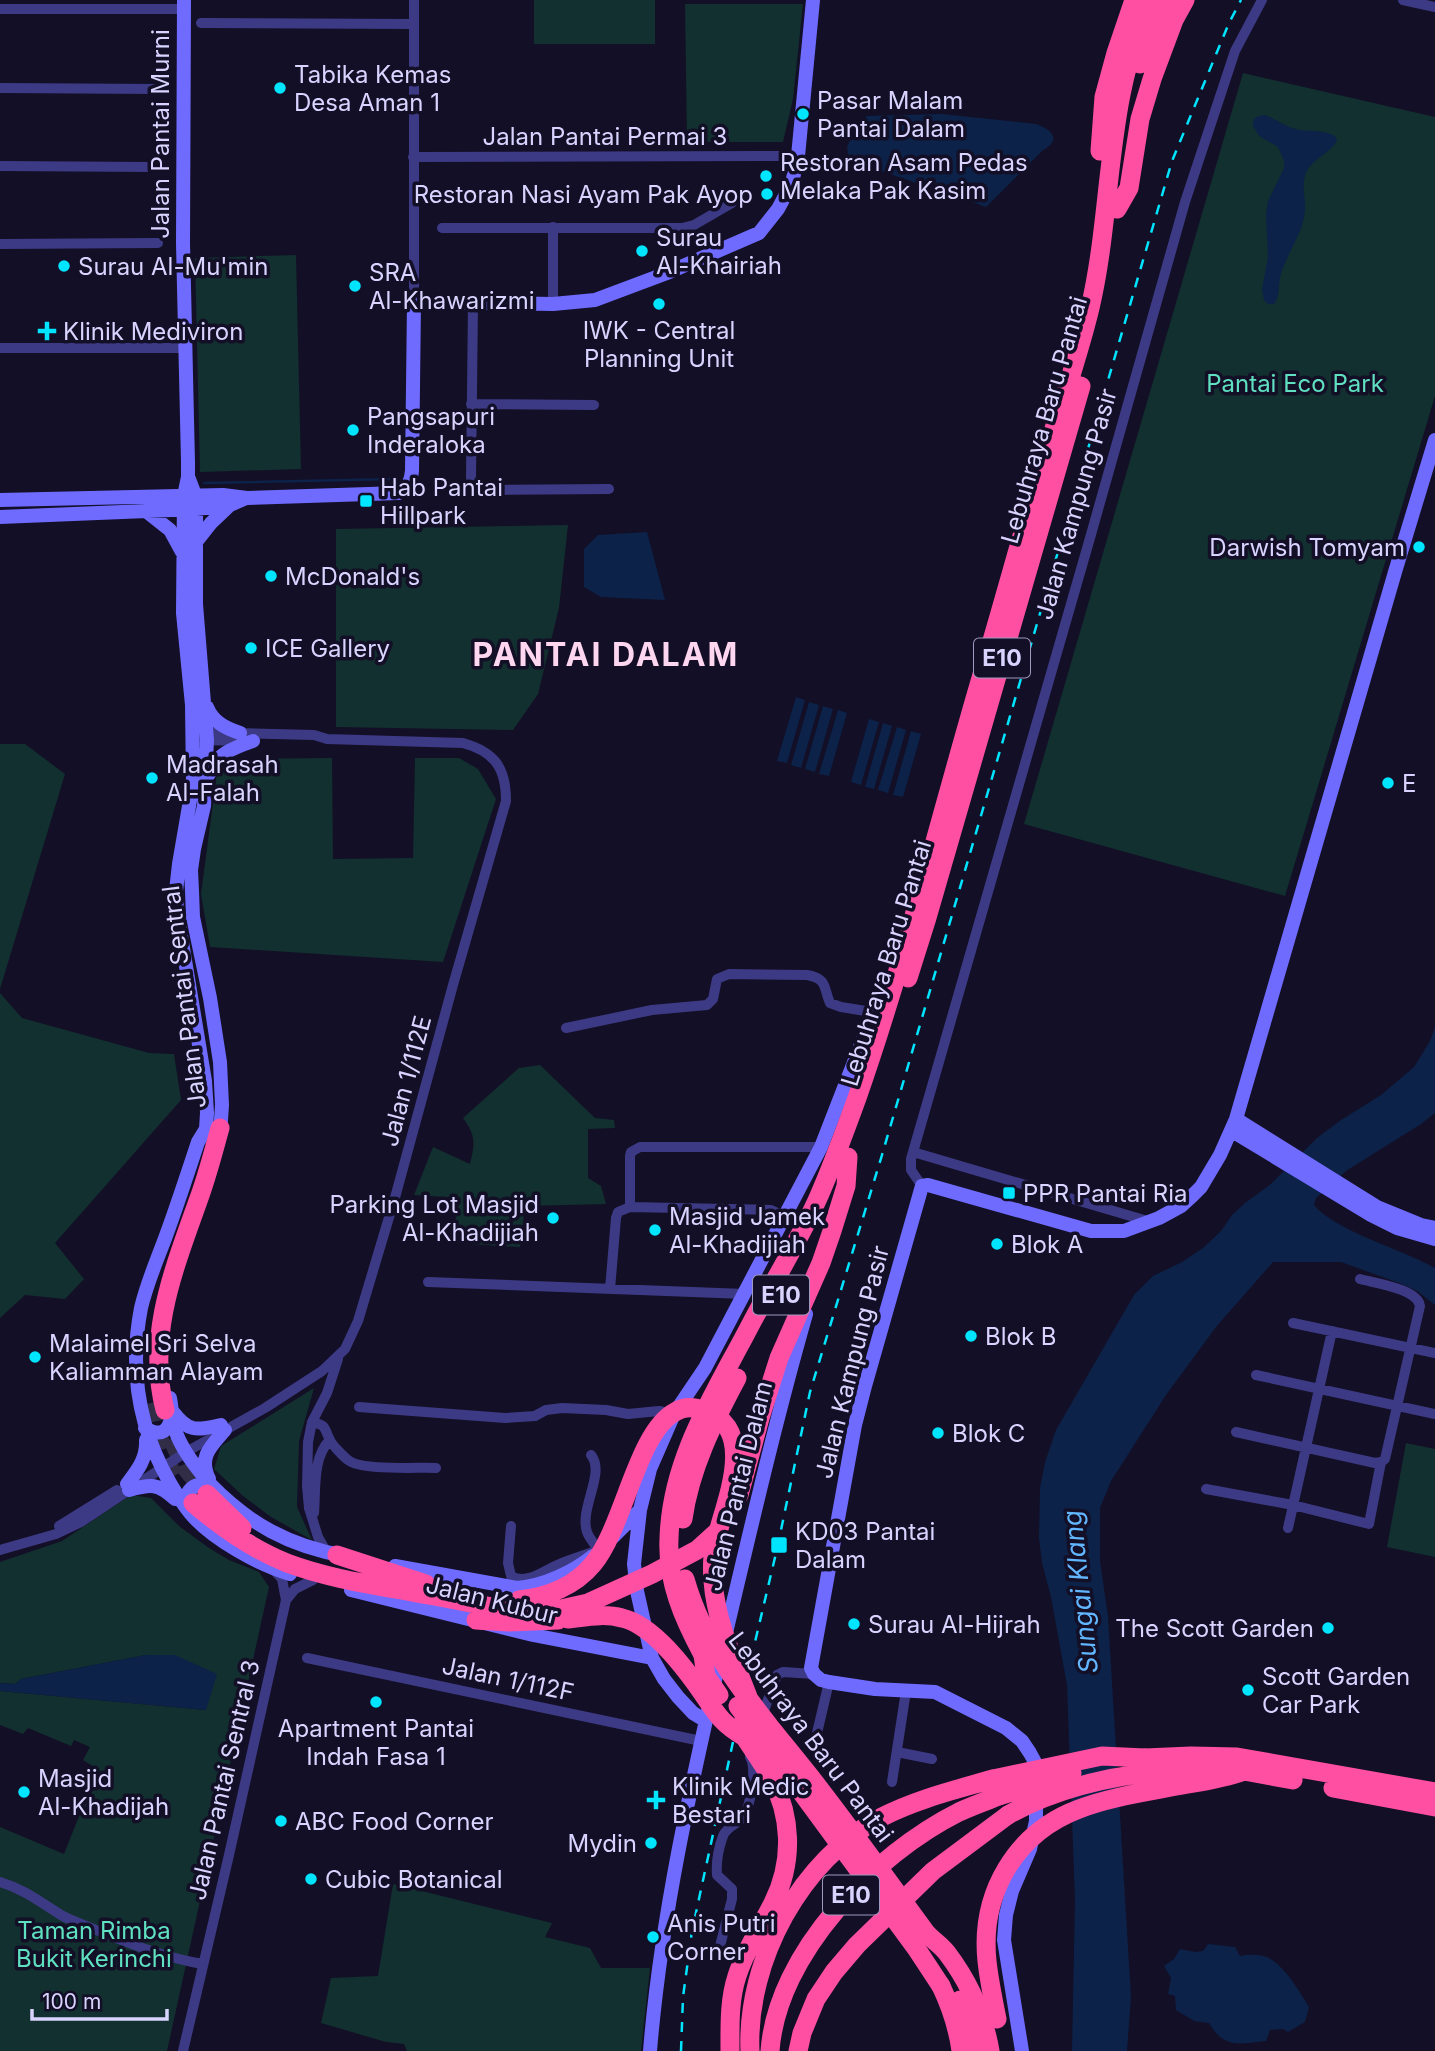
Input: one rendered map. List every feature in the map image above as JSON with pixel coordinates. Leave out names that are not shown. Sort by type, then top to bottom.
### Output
[{"type":"highway","points":[[1134,0],[1104,97],[1098,170],[1112,208],[1129,188],[1140,120],[1152,79],[1174,20],[1185,0]]},
{"type":"highway","name":"Lebuhraya Baru Pantai","points":[[990,2051],[985,2024],[951,1981],[916,1948],[703,1655],[686,1623],[679,1581],[668,1542],[670,1514],[675,1485],[696,1425],[817,1200],[862,1083],[1091,305],[1152,0]]},
{"type":"highway","name":"Lebuhraya Baru Pantai","points":[[1144,34],[1166,0]]},
{"type":"highway","name":"Lebuhraya Baru Pantai","points":[[975,2051],[970,2022],[927,1934],[820,1790],[750,1702],[708,1640],[679,1581],[683,1517],[709,1430],[829,1202],[868,1102],[926,921],[1102,308],[1112,208]]},
{"type":"highway","points":[[872,1012],[907,916],[923,883]]},
{"type":"highway","points":[[163,1408],[159,1373],[161,1317],[171,1275],[204,1185],[213,1128]]},
{"type":"highway","points":[[201,1500],[270,1544],[328,1562],[526,1606],[588,1603],[652,1574],[710,1540],[735,1508],[771,1382],[790,1331],[821,1263],[846,1186],[848,1157]]},
{"type":"highway","points":[[526,1606],[579,1577],[592,1566],[612,1532],[650,1438],[665,1418],[675,1411],[687,1408],[711,1413],[726,1424],[731,1432],[735,1460],[715,1543],[713,1581],[720,1623],[750,1702]]},
{"type":"highway","points":[[332,1554],[426,1583]]},
{"type":"highway","points":[[317,1581],[426,1583]]},
{"type":"highway","points":[[476,1620],[509,1622],[608,1615],[625,1618],[662,1644],[687,1672],[726,1726],[743,1736]]},
{"type":"highway","name":"Lebuhraya Baru Pantai","points":[[703,1655],[706,1676],[780,1792],[788,1829],[784,1871],[774,1901],[736,1977],[732,1998],[730,2051]]},
{"type":"highway","points":[[750,2051],[750,2023],[755,1993],[766,1954],[788,1911],[815,1872],[850,1840],[883,1816],[918,1802],[996,1788],[1102,1756],[1237,1757],[1435,1792]]},
{"type":"highway","name":"E10","points":[[798,2051],[802,2033],[816,1999],[857,1945],[933,1871],[1008,1815],[1045,1797],[1118,1777],[1164,1771],[1244,1772],[1435,1807]]},
{"type":"highway","points":[[1000,2051],[987,1960],[987,1925],[1003,1875],[1028,1840],[1057,1819],[1102,1802],[1223,1779],[1244,1772]]},
{"type":"highway","name":"Lebuhraya Baru Pantai","points":[[770,2051],[776,2015],[799,1961],[814,1937],[844,1901],[872,1873],[906,1846],[996,1788]]},
{"type":"highway","name":"Lebuhraya Baru Pantai","points":[[951,1981],[950,2005],[961,2051]]},
{"type":"street","points":[[0,517],[146,511],[223,495],[247,498],[399,493],[407,486],[411,477],[414,302],[414,0]]},
{"type":"street","points":[[414,302],[553,304],[595,300],[618,293],[759,233],[778,209],[792,183],[798,156],[813,0]]},
{"type":"street","name":"Jalan Kampung Pasir","points":[[814,1674],[811,1668],[812,1660],[855,1425],[922,1186],[911,1170],[913,1152],[1185,202],[1235,51],[1262,0]]},
{"type":"street","points":[[1403,0],[1435,7]]},
{"type":"street","points":[[0,9],[184,5]]},
{"type":"street","name":"Jalan Pantai Murni","points":[[184,5],[183,243],[190,502]]},
{"type":"street","points":[[201,23],[414,24]]},
{"type":"street","points":[[0,88],[160,89]]},
{"type":"street","name":"Jalan Pantai Permai 3","points":[[413,157],[798,156]]},
{"type":"street","points":[[0,166],[154,167]]},
{"type":"street","points":[[442,228],[682,228],[694,225],[732,203]]},
{"type":"street","points":[[553,227],[553,304]]},
{"type":"street","points":[[0,244],[158,243]]},
{"type":"street","points":[[473,303],[471,478],[474,485],[481,490],[609,489]]},
{"type":"street","points":[[0,348],[186,348]]},
{"type":"street","points":[[471,404],[594,405]]},
{"type":"street","points":[[922,1186],[928,1185],[1091,1231],[1124,1231],[1151,1222],[1181,1206],[1201,1187],[1234,1125],[1434,447]]},
{"type":"street","points":[[196,542],[230,505],[247,498]]},
{"type":"street","points":[[0,500],[190,502],[230,505]]},
{"type":"street","name":"Jalan Pantai Sentral","points":[[190,502],[196,542],[196,604],[207,736],[204,806],[193,859],[193,917],[210,998],[222,1086],[222,1105],[213,1128],[198,1142],[152,1273],[142,1307],[137,1347],[137,1387],[145,1428],[161,1466],[201,1500],[231,1546],[247,1557],[317,1581]]},
{"type":"street","name":"Jalan Pantai Sentral","points":[[190,502],[183,557],[183,613],[192,705],[193,783],[176,891],[177,912],[205,1081],[207,1113],[213,1128]]},
{"type":"street","points":[[146,511],[170,530],[183,557]]},
{"type":"street","points":[[204,699],[217,722],[246,737]]},
{"type":"street","points":[[192,736],[246,737]]},
{"type":"street","points":[[206,781],[216,760],[246,737]]},
{"type":"street","name":"Jalan 1/112E","points":[[0,1550],[39,1539],[128,1487],[255,1405],[289,1391],[322,1371],[339,1356],[351,1339],[367,1294],[506,801],[503,778],[492,755],[463,743],[327,739],[314,743],[246,737]]},
{"type":"street","points":[[176,891],[192,891]]},
{"type":"street","points":[[565,1028],[652,1010],[707,1004],[713,999],[716,981],[729,974],[817,977],[824,984],[830,1003],[872,1012],[821,1147],[705,1368],[674,1414],[650,1469],[640,1510],[634,1564],[637,1591],[652,1658],[678,1697],[693,1713],[706,1721]]},
{"type":"street","points":[[193,1001],[210,998]]},
{"type":"street","points":[[1234,1125],[1397,1228],[1435,1238]]},
{"type":"street","points":[[630,1207],[630,1156],[640,1147],[821,1147]]},
{"type":"street","points":[[913,1152],[1151,1222]]},
{"type":"street","points":[[610,1289],[616,1218],[618,1212],[630,1207],[771,1210],[786,1217]]},
{"type":"street","points":[[1374,1211],[1435,1228]]},
{"type":"street","name":"Jalan Pantai Dalam","points":[[650,2051],[660,1959],[701,1741],[774,1427],[821,1263]]},
{"type":"street","points":[[1206,1489],[1293,1505],[1369,1524],[1381,1462],[1386,1456],[1420,1306],[1414,1295],[1404,1290],[1360,1279]]},
{"type":"street","points":[[428,1282],[745,1294]]},
{"type":"street","points":[[1293,1323],[1435,1353]]},
{"type":"street","points":[[1288,1528],[1332,1331]]},
{"type":"street","points":[[332,1554],[312,1523],[307,1486],[308,1442],[312,1422],[327,1393],[339,1356]]},
{"type":"street","points":[[1256,1375],[1435,1414]]},
{"type":"street","points":[[359,1407],[505,1418],[535,1416],[546,1410],[562,1408],[628,1414],[659,1411],[674,1414]]},
{"type":"street","points":[[163,1408],[194,1429],[223,1427]]},
{"type":"street","points":[[128,1487],[144,1458],[145,1428],[155,1433],[162,1432],[171,1423],[163,1408]]},
{"type":"street","name":"Jalan Pantai Sentral","points":[[163,1408],[184,1450],[200,1473],[201,1500]]},
{"type":"street","points":[[312,1422],[323,1424],[330,1440],[347,1460],[359,1466],[436,1468]]},
{"type":"street","points":[[128,1487],[155,1486],[201,1500],[207,1474],[205,1456],[223,1427]]},
{"type":"street","points":[[1236,1432],[1375,1463],[1381,1462]]},
{"type":"street","points":[[312,1523],[319,1460],[321,1451],[330,1440]]},
{"type":"street","points":[[591,1455],[596,1469],[585,1514],[587,1534],[602,1548]]},
{"type":"street","name":"Jalan Pantai Sentral","points":[[201,1500],[237,1510],[277,1535],[332,1554]]},
{"type":"street","points":[[426,1583],[528,1587],[584,1563],[640,1510]]},
{"type":"street","points":[[511,1525],[508,1563],[511,1576],[518,1580],[535,1577],[556,1565],[621,1539],[631,1542],[636,1548]]},
{"type":"street","points":[[271,1566],[282,1579],[286,1600]]},
{"type":"street","points":[[286,1600],[295,1589],[317,1581]]},
{"type":"street","name":"Jalan Kubur","points":[[317,1581],[533,1635],[652,1658]]},
{"type":"street","name":"Jalan Pantai Sentral 3","points":[[183,2051],[286,1600]]},
{"type":"street","name":"Jalan 1/112F","points":[[307,1658],[701,1741]]},
{"type":"street","points":[[719,1950],[732,1889],[717,1875],[716,1868],[723,1836],[745,1813],[754,1768],[748,1754],[777,1675],[783,1672],[814,1674],[829,1682],[875,1689],[935,1692],[1006,1728],[1021,1741],[1036,1764],[1036,1821],[1030,1849],[1012,1891],[1004,1940],[1022,2051]]},
{"type":"street","points":[[817,1733],[829,1682]]},
{"type":"street","points":[[892,1782],[905,1690]]},
{"type":"street","points":[[897,1752],[932,1759]]},
{"type":"street","points":[[0,1882],[19,1888],[63,1916],[108,1935],[155,1952],[203,1964]]},
{"type":"green space","points":[[534,0],[655,0],[655,44],[534,44]]},
{"type":"green space","points":[[685,4],[803,4],[793,99],[783,142],[687,142]]},
{"type":"green space","name":"Pantai Eco Park","points":[[1243,73],[1435,117],[1435,396],[1285,896],[1024,824]]},
{"type":"green space","points":[[296,255],[301,469],[200,472],[195,258]]},
{"type":"green space","points":[[568,525],[559,608],[538,694],[513,730],[336,727],[336,529]]},
{"type":"green space","points":[[0,744],[25,744],[65,774],[0,989]]},
{"type":"green space","points":[[332,758],[333,859],[413,858],[415,758],[459,758],[478,769],[496,799],[443,962],[210,947],[201,894],[217,773],[229,759]]},
{"type":"green space","points":[[0,993],[22,1018],[149,1053],[174,1054],[181,1100],[55,1243],[84,1279],[65,1299],[25,1295],[0,1318]]},
{"type":"green space","points":[[540,1065],[595,1118],[614,1120],[615,1128],[588,1129],[588,1178],[601,1186],[606,1204],[525,1206],[520,1247],[451,1243],[460,1198],[414,1195],[433,1147],[470,1164],[473,1140],[463,1118],[519,1068]]},
{"type":"green space","points":[[314,1388],[299,1441],[297,1507],[312,1540],[271,1517],[214,1469],[221,1446]]},
{"type":"green space","points":[[1406,1443],[1435,1449],[1435,1557],[1387,1547]]},
{"type":"green space","name":"Taman Rimba Bukit Kerinchi","points":[[131,1495],[151,1498],[179,1526],[209,1548],[229,1560],[259,1572],[269,1587],[167,2051],[0,2051],[0,1827],[64,1854],[95,1776],[94,1767],[83,1760],[90,1747],[74,1740],[71,1746],[28,1728],[23,1734],[0,1725],[0,1691],[206,1710],[175,1655],[146,1655],[21,1679],[15,1684],[0,1683],[0,1562],[62,1541]]},
{"type":"green space","points":[[393,1884],[552,1923],[545,1937],[590,1948],[601,1968],[650,1968],[641,2051],[407,2051],[404,2044],[386,2042],[321,2023],[331,1978],[378,1976]]},
{"type":"water","points":[[942,114],[1036,124],[1051,132],[1053,139],[986,207],[849,160],[847,146],[867,116]]},
{"type":"water","points":[[1264,115],[1296,129],[1330,134],[1335,136],[1337,141],[1306,173],[1304,220],[1282,270],[1274,304],[1268,304],[1264,300],[1262,289],[1268,257],[1266,214],[1268,201],[1284,168],[1284,161],[1278,147],[1259,136],[1253,126],[1256,117]]},
{"type":"water","points":[[647,532],[665,600],[601,597],[584,587],[584,549],[598,535]]},
{"type":"water","points":[[796,697],[805,700],[787,763],[777,761]]},
{"type":"water","points":[[809,702],[819,705],[801,768],[791,765]]},
{"type":"water","points":[[823,706],[833,709],[815,772],[805,769]]},
{"type":"water","points":[[838,710],[847,713],[829,776],[819,774]]},
{"type":"water","points":[[869,719],[879,722],[861,785],[851,782]]},
{"type":"water","points":[[883,723],[892,726],[874,789],[865,787]]},
{"type":"water","points":[[897,727],[906,730],[888,793],[878,790]]},
{"type":"water","points":[[911,731],[921,734],[903,797],[893,795]]},
{"type":"water","name":"Sungai Klang","points":[[1435,1027],[1435,1113],[1346,1171],[1316,1198],[1314,1205],[1338,1224],[1435,1268],[1435,1305],[1417,1291],[1402,1284],[1341,1262],[1273,1262],[1216,1327],[1166,1395],[1111,1481],[1100,1508],[1100,1561],[1108,1616],[1131,1997],[1127,2051],[1072,2051],[1075,1899],[1067,1685],[1039,1538],[1040,1488],[1056,1430],[1134,1295],[1153,1276],[1203,1248],[1221,1231],[1232,1215],[1271,1184],[1317,1138],[1381,1095],[1414,1067]]},
{"type":"water","points":[[146,1655],[175,1655],[217,1674],[206,1710],[0,1691],[0,1683],[15,1684],[21,1679]]},
{"type":"water","points":[[1208,1944],[1235,1947],[1240,1956],[1263,1956],[1275,1962],[1292,1980],[1309,2007],[1305,2022],[1288,2032],[1283,2029],[1270,2030],[1266,2041],[1233,2043],[1220,2037],[1209,2023],[1194,2021],[1176,2010],[1175,1996],[1168,1994],[1171,1978],[1164,1966],[1174,1959],[1180,1949],[1203,1951]]},
{"type":"waterway","points":[[204,483],[394,479]]},
{"type":"tunnel","points":[[151,1403],[163,1452],[176,1480]]},
{"type":"tunnel","points":[[172,1438],[184,1465],[207,1494]]},
{"type":"railway","points":[[681,2051],[683,1997],[692,1931],[810,1392],[882,1155],[1172,161],[1241,0]]},
{"type":"place","name":"Tabika Kemas Desa Aman 1","points":[[280,88]]},
{"type":"place","name":"Pasar Malam Pantai Dalam","points":[[803,114]]},
{"type":"place","name":"Restoran Asam Pedas Melaka Pak Kasim","points":[[766,176]]},
{"type":"place","name":"Restoran Nasi Ayam Pak Ayop","points":[[767,194]]},
{"type":"place","name":"Surau Al-Khairiah","points":[[642,251]]},
{"type":"place","name":"Surau Al-Mu'min","points":[[64,266]]},
{"type":"place","name":"SRA Al-Khawarizmi","points":[[355,286]]},
{"type":"place","name":"IWK - Central Planning Unit","points":[[659,304]]},
{"type":"place","name":"Klinik Mediviron","points":[[47,331]]},
{"type":"place","name":"Pangsapuri Inderaloka","points":[[353,430]]},
{"type":"place","name":"Hab Pantai Hillpark","points":[[366,501]]},
{"type":"place","name":"Darwish Tomyam","points":[[1419,547]]},
{"type":"place","name":"McDonald's","points":[[271,576]]},
{"type":"place","name":"ICE Gallery","points":[[251,648]]},
{"type":"place","name":"Madrasah Al-Falah","points":[[152,778]]},
{"type":"place","name":"E","points":[[1388,783]]},
{"type":"place","name":"PPR Pantai Ria","points":[[1009,1193]]},
{"type":"place","name":"Parking Lot Masjid Al-Khadijiah","points":[[553,1218]]},
{"type":"place","name":"Masjid Jamek Al-Khadijiah","points":[[655,1230]]},
{"type":"place","name":"Blok A","points":[[997,1244]]},
{"type":"place","name":"Blok B","points":[[971,1336]]},
{"type":"place","name":"Malaimel Sri Selva Kaliamman Alayam","points":[[35,1357]]},
{"type":"place","name":"Blok C","points":[[938,1433]]},
{"type":"place","name":"KD03 Pantai Dalam","points":[[779,1545]]},
{"type":"place","name":"Surau Al-Hijrah","points":[[854,1624]]},
{"type":"place","name":"The Scott Garden","points":[[1328,1628]]},
{"type":"place","name":"Scott Garden Car Park","points":[[1248,1690]]},
{"type":"place","name":"Apartment Pantai Indah Fasa 1","points":[[376,1702]]},
{"type":"place","name":"Masjid Al-Khadijah","points":[[24,1792]]},
{"type":"place","name":"Klinik Medic Bestari","points":[[656,1800]]},
{"type":"place","name":"ABC Food Corner","points":[[281,1821]]},
{"type":"place","name":"Mydin","points":[[651,1843]]},
{"type":"place","name":"Cubic Botanical","points":[[311,1879]]},
{"type":"place","name":"Anis Putri Corner","points":[[653,1937]]},
{"type":"district","name":"PANTAI DALAM","points":[[606,654]]}]
